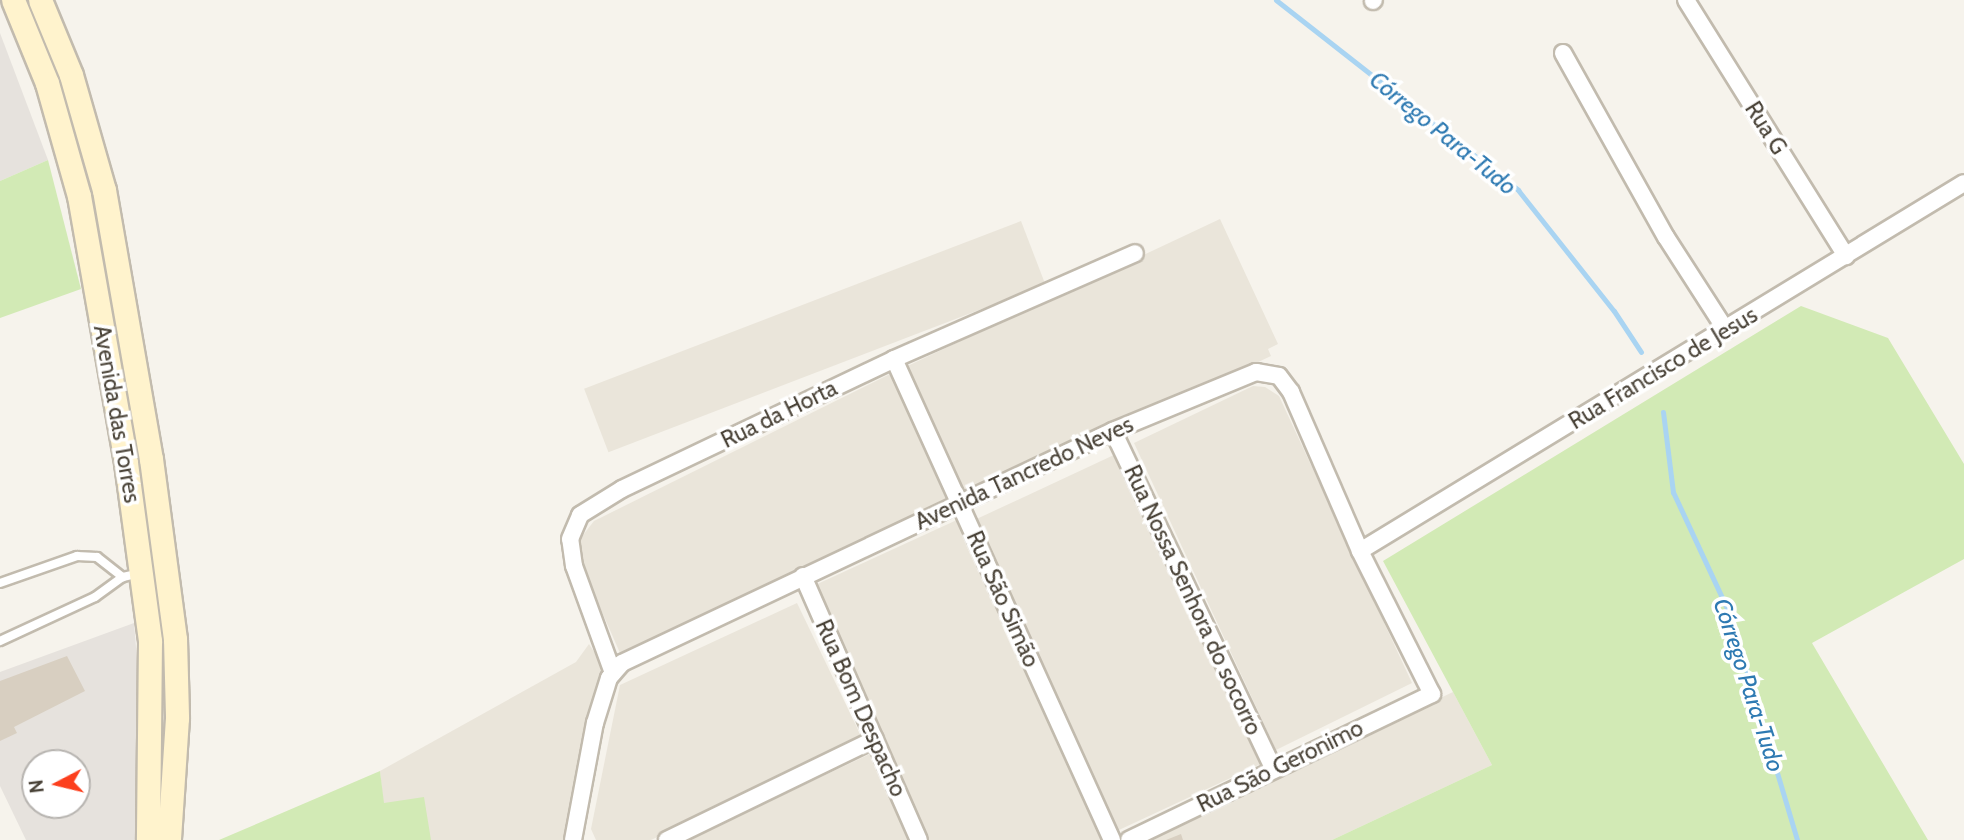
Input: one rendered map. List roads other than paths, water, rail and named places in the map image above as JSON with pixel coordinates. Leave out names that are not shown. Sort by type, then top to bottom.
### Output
[{"type":"main road","name":"Avenida das Torres","points":[[13,0],[47,83],[79,196],[153,718],[148,840]]},
{"type":"main road","name":"Avenida das Torres","points":[[40,0],[71,75],[104,190],[157,499],[175,639],[177,718],[169,840]]},
{"type":"street","name":"Rua G","points":[[1686,0],[1846,256]]},
{"type":"street","points":[[1563,53],[1666,237],[1726,330]]},
{"type":"street","name":"Rua Francisco de Jesus","points":[[1360,551],[1964,184]]},
{"type":"street","name":"Rua da Horta","points":[[613,673],[574,566],[570,539],[580,515],[622,489],[894,359],[1135,253]]},
{"type":"street","name":"Rua São Simão","points":[[894,359],[1112,840]]},
{"type":"street","name":"Avenida Tancredo Neves","points":[[613,673],[648,648],[1113,431],[1256,372],[1279,376],[1292,391],[1360,551],[1432,694]]},
{"type":"street","name":"Rua Nossa Senhora do socorro","points":[[1113,431],[1273,768]]},
{"type":"street","name":"Rua Bom Despacho","points":[[803,576],[919,840]]},
{"type":"street","points":[[573,840],[595,723],[613,673]]},
{"type":"street","name":"Rua São Geronimo","points":[[1129,840],[1273,768],[1432,694]]},
{"type":"street","points":[[667,840],[875,739]]},
{"type":"street","points":[[578,821],[586,840]]},
{"type":"lane","points":[[0,583],[77,556],[97,557],[133,575]]},
{"type":"lane","points":[[0,641],[72,608],[133,575]]},
{"type":"waterway","name":"Córrego Para-Tudo","points":[[1276,0],[1518,190],[1614,311],[1641,352]]},
{"type":"waterway","name":"Córrego Para-Tudo","points":[[1663,412],[1673,492],[1730,615],[1797,840]]}]
